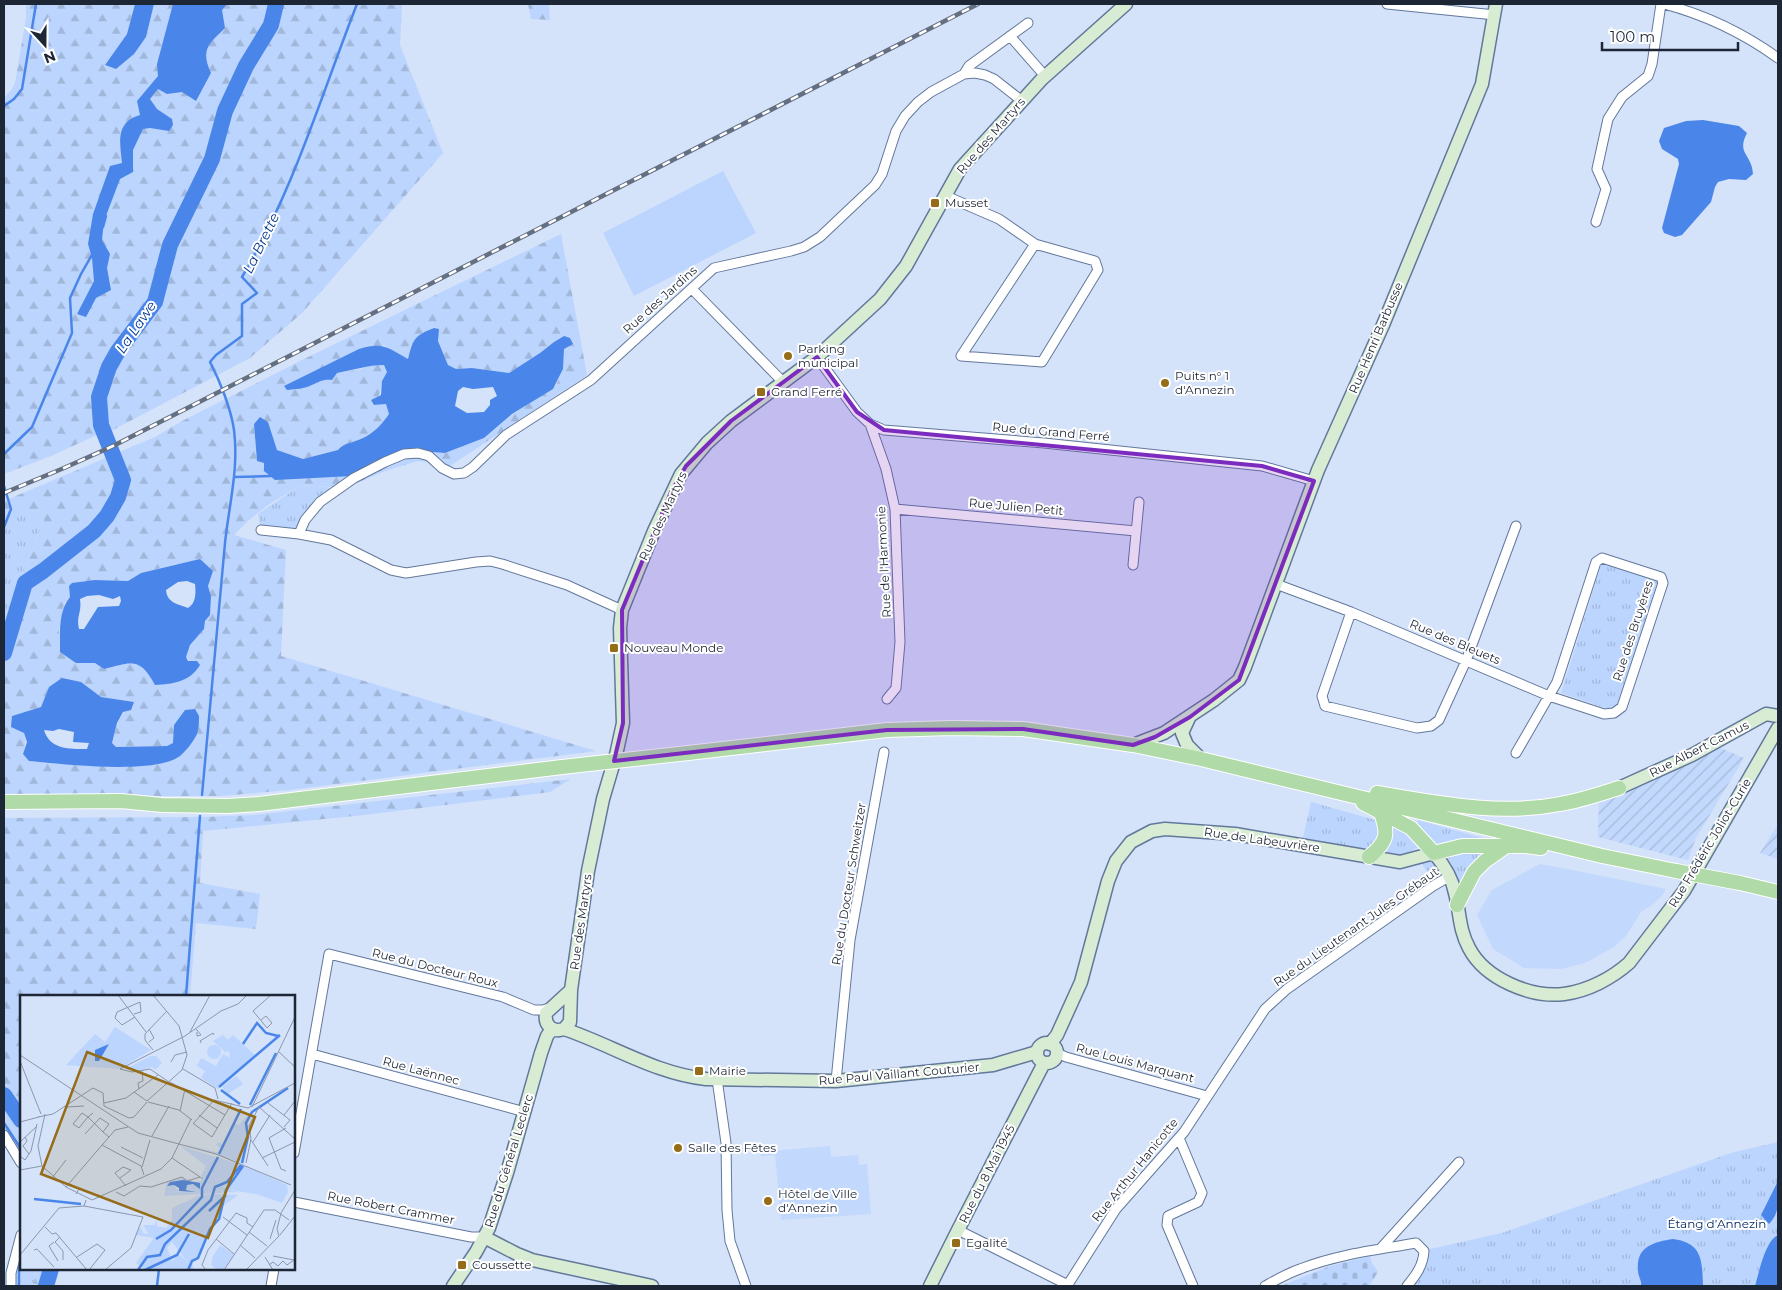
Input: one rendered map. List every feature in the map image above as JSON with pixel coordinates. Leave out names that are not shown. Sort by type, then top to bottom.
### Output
[{"type":"main road","points":[[4,802],[121,801],[162,805],[227,806],[258,804],[887,730],[952,728],[1023,729],[1133,745],[1201,759],[1602,856],[1778,892]]},
{"type":"main road","points":[[1350,795],[1363,790],[1453,806],[1498,809],[1560,804],[1619,788]]},
{"type":"main road","points":[[1350,795],[1411,828],[1434,853],[1462,846],[1526,846],[1602,856]]},
{"type":"main road","points":[[4,810],[122,809],[162,805]]},
{"type":"main road","points":[[1369,857],[1384,843],[1386,828],[1381,813]]},
{"type":"main road","points":[[1457,906],[1474,872],[1485,861],[1505,847]]},
{"type":"street","name":"Rue des Martyrs","points":[[571,990],[588,871],[603,799],[623,723],[620,628],[622,610],[654,531],[681,474],[707,443],[730,421],[817,357],[880,299],[906,266],[960,169],[1045,76],[1126,4]]},
{"type":"street","points":[[1387,4],[1495,7]]},
{"type":"street","points":[[1596,222],[1606,189],[1597,169],[1608,119],[1622,97],[1648,76],[1663,4],[1692,11],[1738,32],[1778,58]]},
{"type":"street","name":"Rue Henri Barbusse","points":[[1133,745],[1164,733],[1190,717],[1230,688],[1238,680],[1245,668],[1314,481],[1383,325],[1482,84],[1495,7]]},
{"type":"street","name":"Rue des Jardins","points":[[300,534],[305,520],[320,502],[354,478],[404,454],[418,452],[429,456],[442,468],[454,474],[464,473],[473,467],[506,434],[591,380],[714,268],[791,251],[804,247],[820,237],[875,185],[882,174],[896,131],[905,116],[931,92],[964,74],[969,66],[1028,23]]},
{"type":"street","points":[[1010,36],[1045,76]]},
{"type":"street","points":[[964,74],[975,73],[994,79],[1022,101]]},
{"type":"street","points":[[946,196],[999,219],[1035,244],[1095,261],[1098,270],[1042,362],[961,356],[1035,244]]},
{"type":"street","points":[[692,289],[783,382]]},
{"type":"street","points":[[817,357],[857,412],[870,424]]},
{"type":"street","name":"Rue du Grand Ferré","points":[[870,424],[884,430],[1044,443],[1262,466],[1314,481]]},
{"type":"street","name":"Rue de l'Harmonie","points":[[870,424],[886,469],[895,509],[900,642],[896,688],[887,699]]},
{"type":"street","points":[[1133,565],[1139,502]]},
{"type":"street","name":"Rue Julien Petit","points":[[895,509],[1136,531]]},
{"type":"street","points":[[1351,612],[1322,696],[1325,706],[1417,728],[1432,726],[1439,720],[1466,661],[1516,526]]},
{"type":"street","points":[[261,530],[300,534],[331,540],[391,570],[406,573],[490,561],[568,585],[622,610]]},
{"type":"street","name":"Rue des Bruyères","points":[[1516,753],[1557,682],[1596,562],[1602,558],[1661,577],[1663,583],[1622,707],[1619,711],[1604,714],[1549,696]]},
{"type":"street","name":"Rue des Bleuets","points":[[1276,584],[1351,612],[1549,696]]},
{"type":"street","name":"Rue Albert Camus","points":[[1619,788],[1675,764],[1772,715],[1778,709]]},
{"type":"street","points":[[1190,717],[1182,733],[1187,745],[1201,759]]},
{"type":"street","points":[[1749,725],[1757,724],[1776,731]]},
{"type":"street","name":"Rue Frédéric Joliot-Curie","points":[[1434,853],[1450,876],[1460,929],[1470,950],[1482,965],[1508,983],[1542,994],[1565,994],[1581,990],[1607,979],[1629,962],[1684,891],[1776,731]]},
{"type":"street","name":"Rue du Docteur Schweitzer","points":[[836,1081],[850,940],[884,752]]},
{"type":"street","name":"Rue de Labeuvrière","points":[[1054,1049],[1057,1035],[1081,982],[1108,882],[1116,860],[1131,842],[1152,831],[1165,829],[1235,834],[1400,862],[1434,853]]},
{"type":"street","name":"Rue du Lieutenant Jules Grébaut","points":[[1207,1096],[1265,1009],[1288,989],[1433,886],[1450,876]]},
{"type":"street","name":"Rue du Docteur Roux","points":[[312,1054],[329,954],[503,997],[534,1010],[554,1026]]},
{"type":"street","points":[[571,990],[568,1026],[554,1026],[546,1013],[571,990]]},
{"type":"street","points":[[534,1010],[564,1006],[570,1014]]},
{"type":"street","name":"Rue Paul Vaillant Couturier","points":[[570,1014],[578,1029],[586,1037]]},
{"type":"street","name":"Rue Paul Vaillant Couturier","points":[[554,1026],[586,1037],[662,1069],[695,1078],[836,1081],[993,1065],[1041,1058],[1044,1044],[1054,1049]]},
{"type":"street","name":"Rue du Général Leclerc","points":[[453,1286],[489,1228],[508,1172],[541,1053],[547,1036],[554,1026]]},
{"type":"street","name":"Rue Louis Marquant","points":[[1054,1049],[1066,1057],[1207,1096]]},
{"type":"street","points":[[295,1148],[312,1054]]},
{"type":"street","name":"Rue Laënnec","points":[[312,1054],[525,1112]]},
{"type":"street","name":"Rue du 8 Mai 1945","points":[[930,1286],[1041,1058]]},
{"type":"street","points":[[717,1079],[726,1143],[727,1210],[730,1241],[746,1286]]},
{"type":"street","name":"Rue Arthur Hanicotte","points":[[1068,1286],[1116,1209],[1179,1138],[1207,1096]]},
{"type":"street","points":[[4,1135],[20,1161]]},
{"type":"street","points":[[1179,1138],[1202,1193],[1198,1202],[1168,1216],[1166,1225],[1194,1286]]},
{"type":"street","points":[[1382,1248],[1459,1162]]},
{"type":"street","name":"Rue Robert Crammer","points":[[295,1202],[471,1238],[484,1237]]},
{"type":"street","points":[[958,1230],[1068,1286]]},
{"type":"street","points":[[484,1237],[532,1260],[652,1286]]},
{"type":"street","points":[[11,1286],[11,1273],[20,1239]]},
{"type":"street","points":[[1265,1286],[1298,1269],[1331,1259],[1416,1243],[1424,1251],[1423,1260],[1418,1272],[1407,1286]]},
{"type":"street","points":[[271,1286],[274,1270]]},
{"type":"highlighted area","points":[[817,357],[857,412],[884,430],[1262,466],[1314,481],[1239,680],[1190,717],[1155,737],[1133,745],[1023,729],[887,730],[614,761],[623,723],[622,610],[671,492],[686,466],[731,421]]},
{"type":"shaded area","points":[[1712,744],[1744,758],[1696,838],[1688,860],[1598,837],[1599,794]]},
{"type":"shaded area","points":[[1778,824],[1778,859],[1760,853]]},
{"type":"shaded area","points":[[1540,864],[1666,889],[1661,897],[1641,912],[1626,936],[1614,947],[1585,963],[1561,969],[1524,968],[1493,949],[1477,915],[1492,890]]},
{"type":"shaded area","points":[[830,1146],[831,1157],[858,1155],[859,1165],[867,1164],[871,1214],[781,1220],[775,1155],[761,1156],[760,1152]]},
{"type":"green space","points":[[26,4],[135,4],[127,34],[105,65],[116,69],[146,37],[154,4],[402,4],[400,45],[443,153],[302,313],[250,358],[109,432],[99,434],[51,456],[4,474],[4,98],[15,83],[26,18]]},
{"type":"green space","points":[[528,4],[549,4],[550,20],[531,19]]},
{"type":"green space","points":[[723,171],[756,233],[634,296],[603,233]]},
{"type":"green space","points":[[561,234],[587,375],[450,466],[418,461],[385,471],[345,488],[301,485],[268,505],[234,535],[286,550],[281,656],[596,751],[290,790],[220,796],[4,796],[4,620],[44,520],[31,511],[4,511],[4,501],[155,437],[182,421],[302,360]],"holes":[[[438,329],[438,341],[448,365],[456,369],[472,368],[509,373],[564,336],[563,369],[556,385],[512,415],[484,438],[445,453],[405,450],[373,462],[353,476],[264,471],[264,463],[257,461],[254,424],[268,423],[277,450],[303,459],[338,450],[343,445],[360,440],[378,428],[389,414],[386,404],[374,405],[387,372],[384,365],[370,365],[361,369],[337,373],[326,380],[316,382],[312,386],[287,390],[384,345],[408,359],[411,345]],[[177,564],[213,571],[208,586],[211,596],[204,629],[190,645],[186,657],[198,669],[187,678],[174,684],[147,672],[141,666],[135,664],[125,664],[104,669],[95,663],[76,662],[60,652],[59,631],[64,604],[70,597],[95,580],[128,581],[141,573]],[[81,682],[101,697],[134,702],[119,720],[112,743],[116,747],[167,746],[174,743],[174,725],[181,755],[23,754],[25,737],[12,716],[41,707],[49,687]]]},
{"type":"green space","points":[[301,485],[328,487],[332,493],[291,533],[261,530],[258,514]]},
{"type":"green space","points":[[18,509],[37,512],[44,520],[4,620],[4,511]]},
{"type":"green space","points":[[1602,562],[1659,579],[1617,706],[1609,709],[1561,693]]},
{"type":"green space","points":[[571,779],[550,792],[364,815],[203,831],[200,883],[260,894],[256,929],[196,923],[190,995],[20,995],[20,1123],[4,1099],[4,818],[253,815]]},
{"type":"green space","points":[[1311,802],[1375,820],[1383,829],[1372,848],[1359,850],[1302,842]]},
{"type":"green space","points":[[1388,820],[1407,828],[1419,846],[1414,850],[1399,855],[1377,853]]},
{"type":"green space","points":[[1418,820],[1497,842],[1436,848],[1414,826]]},
{"type":"green space","points":[[1496,848],[1460,890],[1452,865],[1445,852]]},
{"type":"green space","points":[[1429,861],[1437,864],[1441,870],[1440,876],[1434,881],[1421,863]]},
{"type":"green space","points":[[4,1099],[20,1123],[20,1155],[4,1131]]},
{"type":"green space","name":"Étang d’Annezin","points":[[1778,1142],[1778,1286],[1411,1286],[1426,1250],[1502,1233],[1731,1153]]},
{"type":"green space","points":[[20,1251],[20,1270],[37,1270],[33,1286],[13,1286]]},
{"type":"green space","points":[[1370,1256],[1378,1272],[1369,1286],[1281,1286],[1330,1266]]},
{"type":"green space","points":[[37,1270],[53,1270],[50,1286],[33,1286]]},
{"type":"water","points":[[135,4],[154,4],[146,37],[134,54],[116,69],[105,65],[127,34]]},
{"type":"water","points":[[173,4],[227,4],[222,10],[225,28],[211,43],[206,52],[211,73],[196,101],[182,92],[167,94],[158,89],[150,99],[157,109],[172,119],[173,125],[169,131],[150,128],[143,129],[133,150],[133,172],[120,179],[104,221],[102,240],[110,254],[107,268],[111,290],[96,298],[86,317],[77,314],[94,281],[92,258],[88,244],[93,214],[110,166],[122,163],[120,141],[123,128],[132,118],[140,115],[137,101],[158,76],[157,64]]},
{"type":"water","points":[[1703,120],[1739,126],[1747,133],[1743,145],[1753,174],[1746,180],[1729,179],[1718,182],[1711,202],[1682,235],[1675,237],[1664,233],[1662,228],[1679,164],[1678,159],[1662,149],[1659,141],[1664,128],[1686,121]]},
{"type":"water","points":[[434,328],[439,329],[438,341],[448,365],[456,369],[472,368],[509,373],[564,336],[570,338],[573,344],[564,349],[563,369],[553,389],[512,414],[484,438],[445,453],[405,450],[373,462],[353,476],[275,480],[264,471],[264,463],[257,461],[254,424],[260,417],[268,422],[277,450],[303,459],[338,450],[343,445],[360,440],[378,428],[389,414],[386,404],[374,405],[371,400],[381,395],[382,381],[387,372],[384,365],[337,373],[332,380],[324,380],[303,388],[287,390],[284,386],[359,349],[367,347],[385,347],[408,359],[415,339]],"holes":[[[463,387],[473,389],[493,387],[497,396],[490,400],[490,405],[484,412],[467,413],[455,406],[458,391]]]},
{"type":"water","points":[[200,559],[213,571],[208,586],[211,596],[210,615],[205,621],[204,629],[190,645],[186,657],[188,661],[197,661],[200,665],[186,679],[155,685],[150,676],[140,666],[128,664],[104,669],[95,663],[76,663],[60,652],[60,630],[63,609],[70,597],[69,586],[72,583],[95,580],[128,581],[141,573]],"holes":[[[187,581],[195,584],[194,601],[188,608],[168,598],[166,590],[178,582]],[[99,595],[113,599],[120,596],[119,606],[98,607],[84,629],[79,629],[80,599]]]},
{"type":"water","points":[[62,678],[81,682],[101,697],[134,702],[131,710],[123,712],[117,723],[112,743],[116,747],[167,746],[173,743],[174,725],[185,710],[195,709],[199,716],[198,732],[192,743],[180,756],[168,762],[130,767],[108,767],[29,761],[23,754],[27,742],[24,733],[11,727],[12,716],[41,707],[49,687]],"holes":[[[59,729],[74,732],[73,742],[89,743],[87,749],[56,745],[47,737],[44,730],[53,731]]]},
{"type":"water","points":[[1778,1181],[1777,1209],[1769,1224],[1761,1215]]},
{"type":"water","points":[[1778,1235],[1778,1286],[1755,1286],[1766,1250],[1773,1238]]},
{"type":"water","points":[[1673,1239],[1690,1245],[1699,1255],[1703,1286],[1641,1286],[1638,1262],[1643,1251],[1653,1244]]},
{"type":"waterway","points":[[4,106],[14,99],[22,89],[36,4]]},
{"type":"waterway","name":"La Lawe","points":[[4,653],[25,583],[94,531],[107,516],[118,497],[123,480],[101,425],[99,397],[109,367],[118,351],[155,302],[170,245],[212,159],[225,111],[246,66],[271,25],[276,4]]},
{"type":"waterway","name":"La Brette","points":[[202,795],[225,543],[235,458],[234,430],[230,413],[210,362],[216,355],[242,336],[242,304],[257,293],[242,277],[260,245],[291,178],[357,4]]},
{"type":"waterway","points":[[103,227],[106,216]]},
{"type":"waterway","points":[[4,454],[32,427],[72,333],[70,298],[93,253]]},
{"type":"waterway","points":[[234,477],[271,476]]},
{"type":"waterway","points":[[4,486],[11,509],[4,527]]},
{"type":"waterway","points":[[186,995],[200,816]]},
{"type":"waterway","name":"La Brette","points":[[4,1095],[20,1119]]},
{"type":"waterway","points":[[4,1123],[20,1147]]},
{"type":"waterway","points":[[19,1286],[20,1263]]},
{"type":"waterway","name":"La Brette","points":[[46,1286],[51,1270]]},
{"type":"waterway","points":[[157,1286],[159,1270]]},
{"type":"railway","points":[[4,493],[113,446],[978,4]]},
{"type":"place","name":"Musset","points":[[935,203]]},
{"type":"place","name":"Parking municipal","points":[[788,356]]},
{"type":"place","name":"Puits n° 1 d'Annezin","points":[[1165,383]]},
{"type":"place","name":"Grand Ferré","points":[[761,392]]},
{"type":"place","name":"Nouveau Monde","points":[[614,648]]},
{"type":"place","name":"Mairie","points":[[699,1071]]},
{"type":"place","name":"Salle des Fêtes","points":[[678,1148]]},
{"type":"place","name":"Hôtel de Ville d'Annezin","points":[[768,1201]]},
{"type":"place","name":"Egalité","points":[[956,1243]]},
{"type":"place","name":"Coussette","points":[[462,1265]]}]
